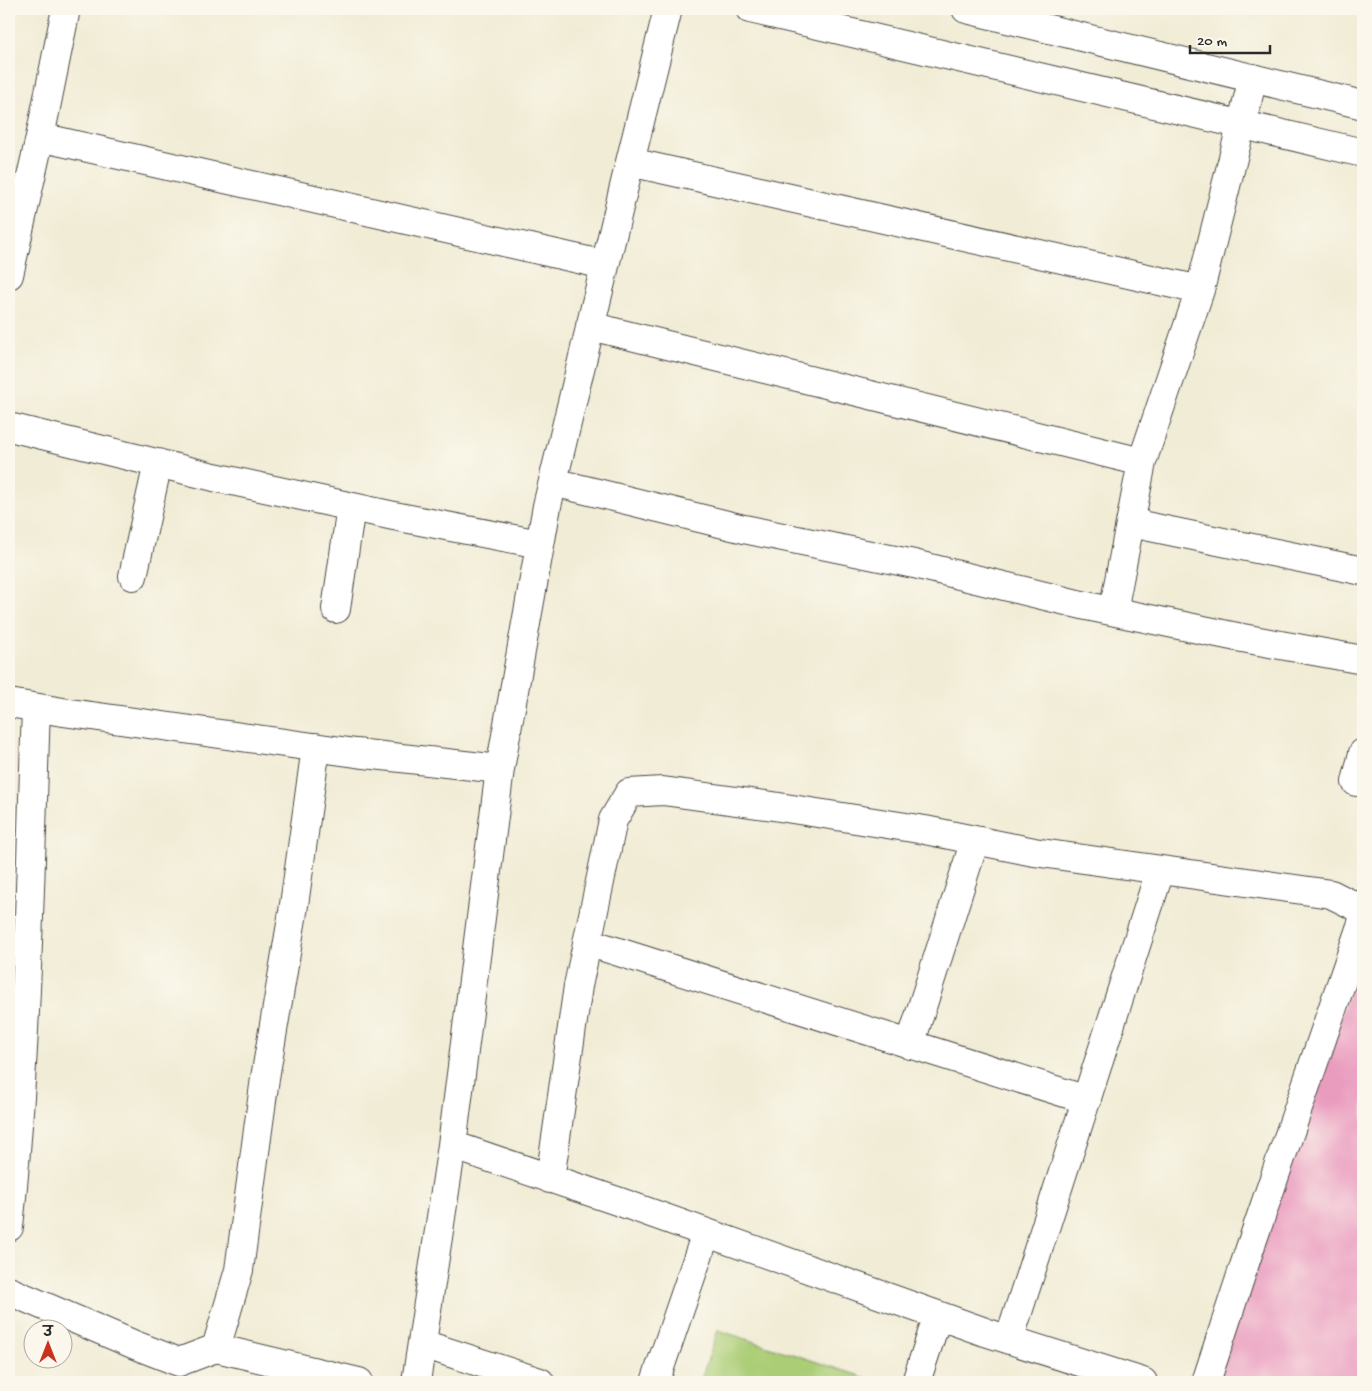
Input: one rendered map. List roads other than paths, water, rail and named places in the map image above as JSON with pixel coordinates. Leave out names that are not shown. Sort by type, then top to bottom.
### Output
[{"type":"street","points":[[416,1382],[452,1145],[500,768],[540,544],[590,326],[668,9]]},
{"type":"street","points":[[750,9],[1363,153]]},
{"type":"street","points":[[966,9],[1363,105]]},
{"type":"street","points":[[10,268],[40,137],[65,14]]},
{"type":"street","points":[[1113,611],[1142,462],[1200,290],[1253,78]]},
{"type":"street","points":[[40,137],[605,265]]},
{"type":"street","points":[[630,162],[1200,290]]},
{"type":"street","points":[[590,326],[1142,462]]},
{"type":"street","points":[[9,427],[351,507],[540,544]]},
{"type":"street","points":[[133,576],[158,463]]},
{"type":"street","points":[[553,482],[744,529],[914,564],[1113,611],[1237,637],[1363,660]]},
{"type":"street","points":[[336,609],[351,507]]},
{"type":"street","points":[[1130,523],[1363,571]]},
{"type":"street","points":[[9,703],[316,747],[500,768]]},
{"type":"street","points":[[9,1227],[16,1156],[36,708]]},
{"type":"street","points":[[216,1348],[239,1270],[265,1078],[293,912],[316,747]]},
{"type":"street","points":[[1356,782],[1363,753]]},
{"type":"street","points":[[550,1179],[578,986],[587,942],[613,820],[629,793],[663,791],[754,803],[915,829],[1034,852],[1332,894],[1363,910]]},
{"type":"street","points":[[910,1045],[975,840]]},
{"type":"street","points":[[1009,1340],[1160,870]]},
{"type":"street","points":[[1206,1382],[1249,1250],[1359,948],[1363,920]]},
{"type":"street","points":[[587,942],[1086,1100]]},
{"type":"street","points":[[452,1145],[938,1316],[1143,1382]]},
{"type":"street","points":[[655,1382],[706,1233]]},
{"type":"street","points":[[9,1291],[136,1346],[179,1362],[216,1348],[359,1382]]},
{"type":"street","points":[[916,1382],[938,1316]]},
{"type":"street","points":[[423,1344],[540,1382]]}]
